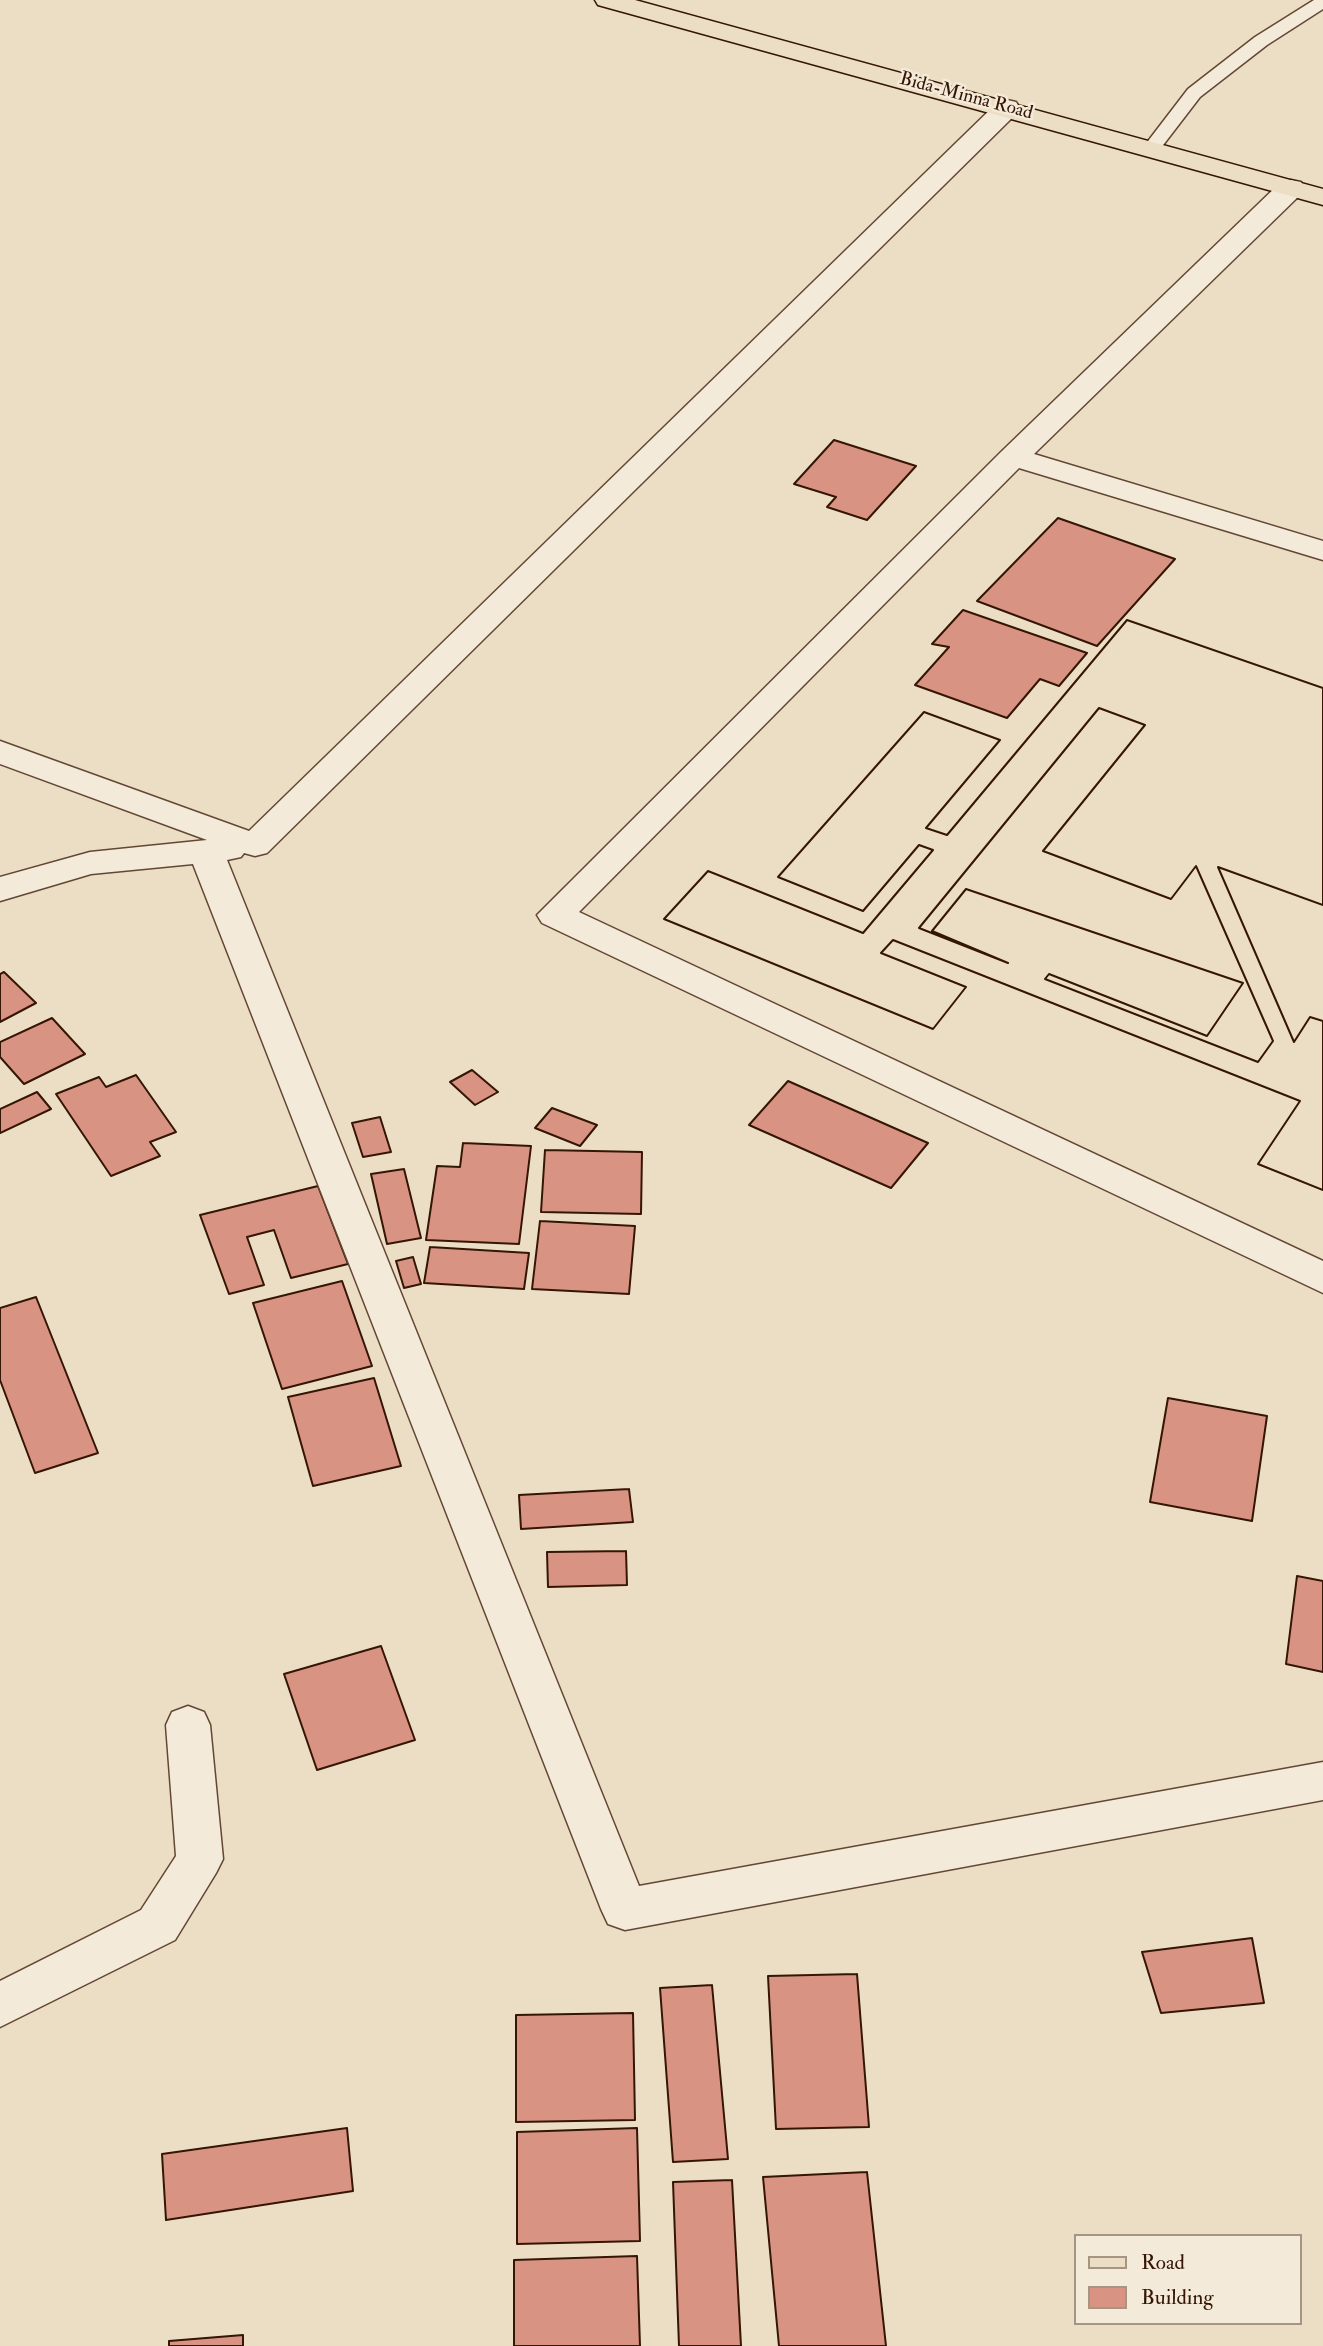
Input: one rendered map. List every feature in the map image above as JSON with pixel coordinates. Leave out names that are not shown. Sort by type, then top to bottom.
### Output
[{"type":"main road","name":"Bida-Minna Road","points":[[607,0],[1323,197]]},
{"type":"street","points":[[0,889],[90,863],[256,845],[1007,108]]},
{"type":"street","points":[[1291,188],[1013,457],[555,915],[1323,1278]]},
{"type":"street","points":[[1013,457],[1323,551]]},
{"type":"street","points":[[0,752],[256,845]]},
{"type":"street","points":[[206,852],[625,1909],[1323,1781]]},
{"type":"street","points":[[0,2005],[158,1925],[200,1859],[188,1725]]},
{"type":"lane","points":[[1151,149],[1194,93],[1261,41],[1323,2]]},
{"type":"building","points":[[834,440],[916,466],[867,520],[827,507],[836,497],[794,484]]},
{"type":"building","points":[[1058,518],[1175,559],[1097,646],[977,601]]},
{"type":"building","points":[[963,610],[1087,653],[1059,686],[1040,679],[1007,718],[915,685],[949,647],[932,644]]},
{"type":"building","points":[[1127,620],[1323,688],[1323,905],[1218,867],[1294,1042],[1310,1017],[1323,1021],[1323,1190],[1258,1164],[1300,1101],[893,940],[881,953],[966,987],[933,1029],[664,919],[708,871],[863,933],[933,850],[919,845],[863,911],[778,877],[924,712],[1000,740],[926,828],[947,835]],"holes":[[[1099,708],[1145,725],[1043,851],[1171,899],[1196,866],[1273,1041],[1258,1062],[1045,979],[1049,974],[1207,1036],[1243,983],[966,889],[932,931],[1008,963],[919,928]]]},
{"type":"building","points":[[1127,620],[1323,688],[1323,905],[1218,867],[1294,1042],[1310,1017],[1323,1021],[1323,1190],[1258,1164],[1300,1101],[893,940],[881,953],[966,987],[933,1029],[664,919],[708,871],[863,933],[933,850],[919,845],[863,911],[778,877],[924,712],[1000,740],[926,828],[947,835]]},
{"type":"building","points":[[1099,708],[1145,725],[1043,851],[1171,899],[1196,866],[1273,1041],[1258,1062],[1045,979],[1049,974],[1207,1036],[1243,983],[966,889],[932,931],[1008,963],[919,928]]},
{"type":"building","points":[[4,972],[36,1003],[0,1022],[0,974]]},
{"type":"building","points":[[52,1018],[85,1054],[24,1084],[0,1057],[0,1042]]},
{"type":"building","points":[[472,1070],[498,1092],[475,1105],[450,1082]]},
{"type":"building","points":[[136,1075],[176,1132],[150,1142],[160,1156],[111,1176],[56,1094],[99,1077],[106,1087]]},
{"type":"building","points":[[788,1081],[928,1143],[891,1188],[749,1125]]},
{"type":"building","points":[[37,1092],[51,1109],[0,1133],[0,1109]]},
{"type":"building","points":[[552,1108],[597,1125],[580,1146],[535,1128]]},
{"type":"building","points":[[380,1117],[391,1152],[363,1157],[352,1123]]},
{"type":"building","points":[[463,1143],[531,1146],[519,1244],[426,1240],[437,1166],[460,1167]]},
{"type":"building","points":[[545,1150],[642,1152],[641,1214],[541,1212]]},
{"type":"building","points":[[404,1169],[421,1238],[387,1244],[371,1174]]},
{"type":"building","points":[[318,1186],[348,1264],[291,1278],[274,1230],[247,1237],[264,1285],[229,1294],[200,1215]]},
{"type":"building","points":[[540,1221],[635,1226],[629,1294],[532,1289]]},
{"type":"building","points":[[430,1247],[529,1253],[524,1289],[424,1283]]},
{"type":"building","points":[[413,1257],[421,1284],[404,1288],[396,1261]]},
{"type":"building","points":[[342,1281],[372,1366],[282,1389],[253,1303]]},
{"type":"building","points":[[36,1297],[98,1453],[35,1473],[0,1380],[0,1308]]},
{"type":"building","points":[[374,1378],[401,1466],[313,1486],[288,1397]]},
{"type":"building","points":[[1168,1398],[1267,1416],[1252,1521],[1150,1502]]},
{"type":"building","points":[[629,1489],[633,1522],[521,1529],[519,1495]]},
{"type":"building","points":[[626,1551],[627,1585],[548,1587],[547,1552]]},
{"type":"building","points":[[1297,1576],[1323,1581],[1323,1672],[1286,1664]]},
{"type":"building","points":[[381,1646],[415,1740],[317,1770],[284,1674]]},
{"type":"building","points":[[1252,1938],[1264,2003],[1161,2013],[1142,1952]]},
{"type":"building","points":[[857,1974],[869,2127],[776,2129],[768,1976]]},
{"type":"building","points":[[712,1985],[728,2159],[673,2162],[660,1988]]},
{"type":"building","points":[[633,2013],[635,2120],[516,2122],[516,2015]]},
{"type":"building","points":[[347,2128],[353,2191],[166,2220],[162,2154]]},
{"type":"building","points":[[637,2128],[640,2241],[517,2244],[517,2132]]},
{"type":"building","points":[[867,2172],[886,2346],[779,2346],[763,2177]]},
{"type":"building","points":[[732,2180],[741,2346],[679,2346],[673,2182]]},
{"type":"building","points":[[637,2256],[640,2346],[514,2346],[514,2260]]},
{"type":"building","points":[[243,2335],[243,2346],[169,2346],[169,2341]]}]
